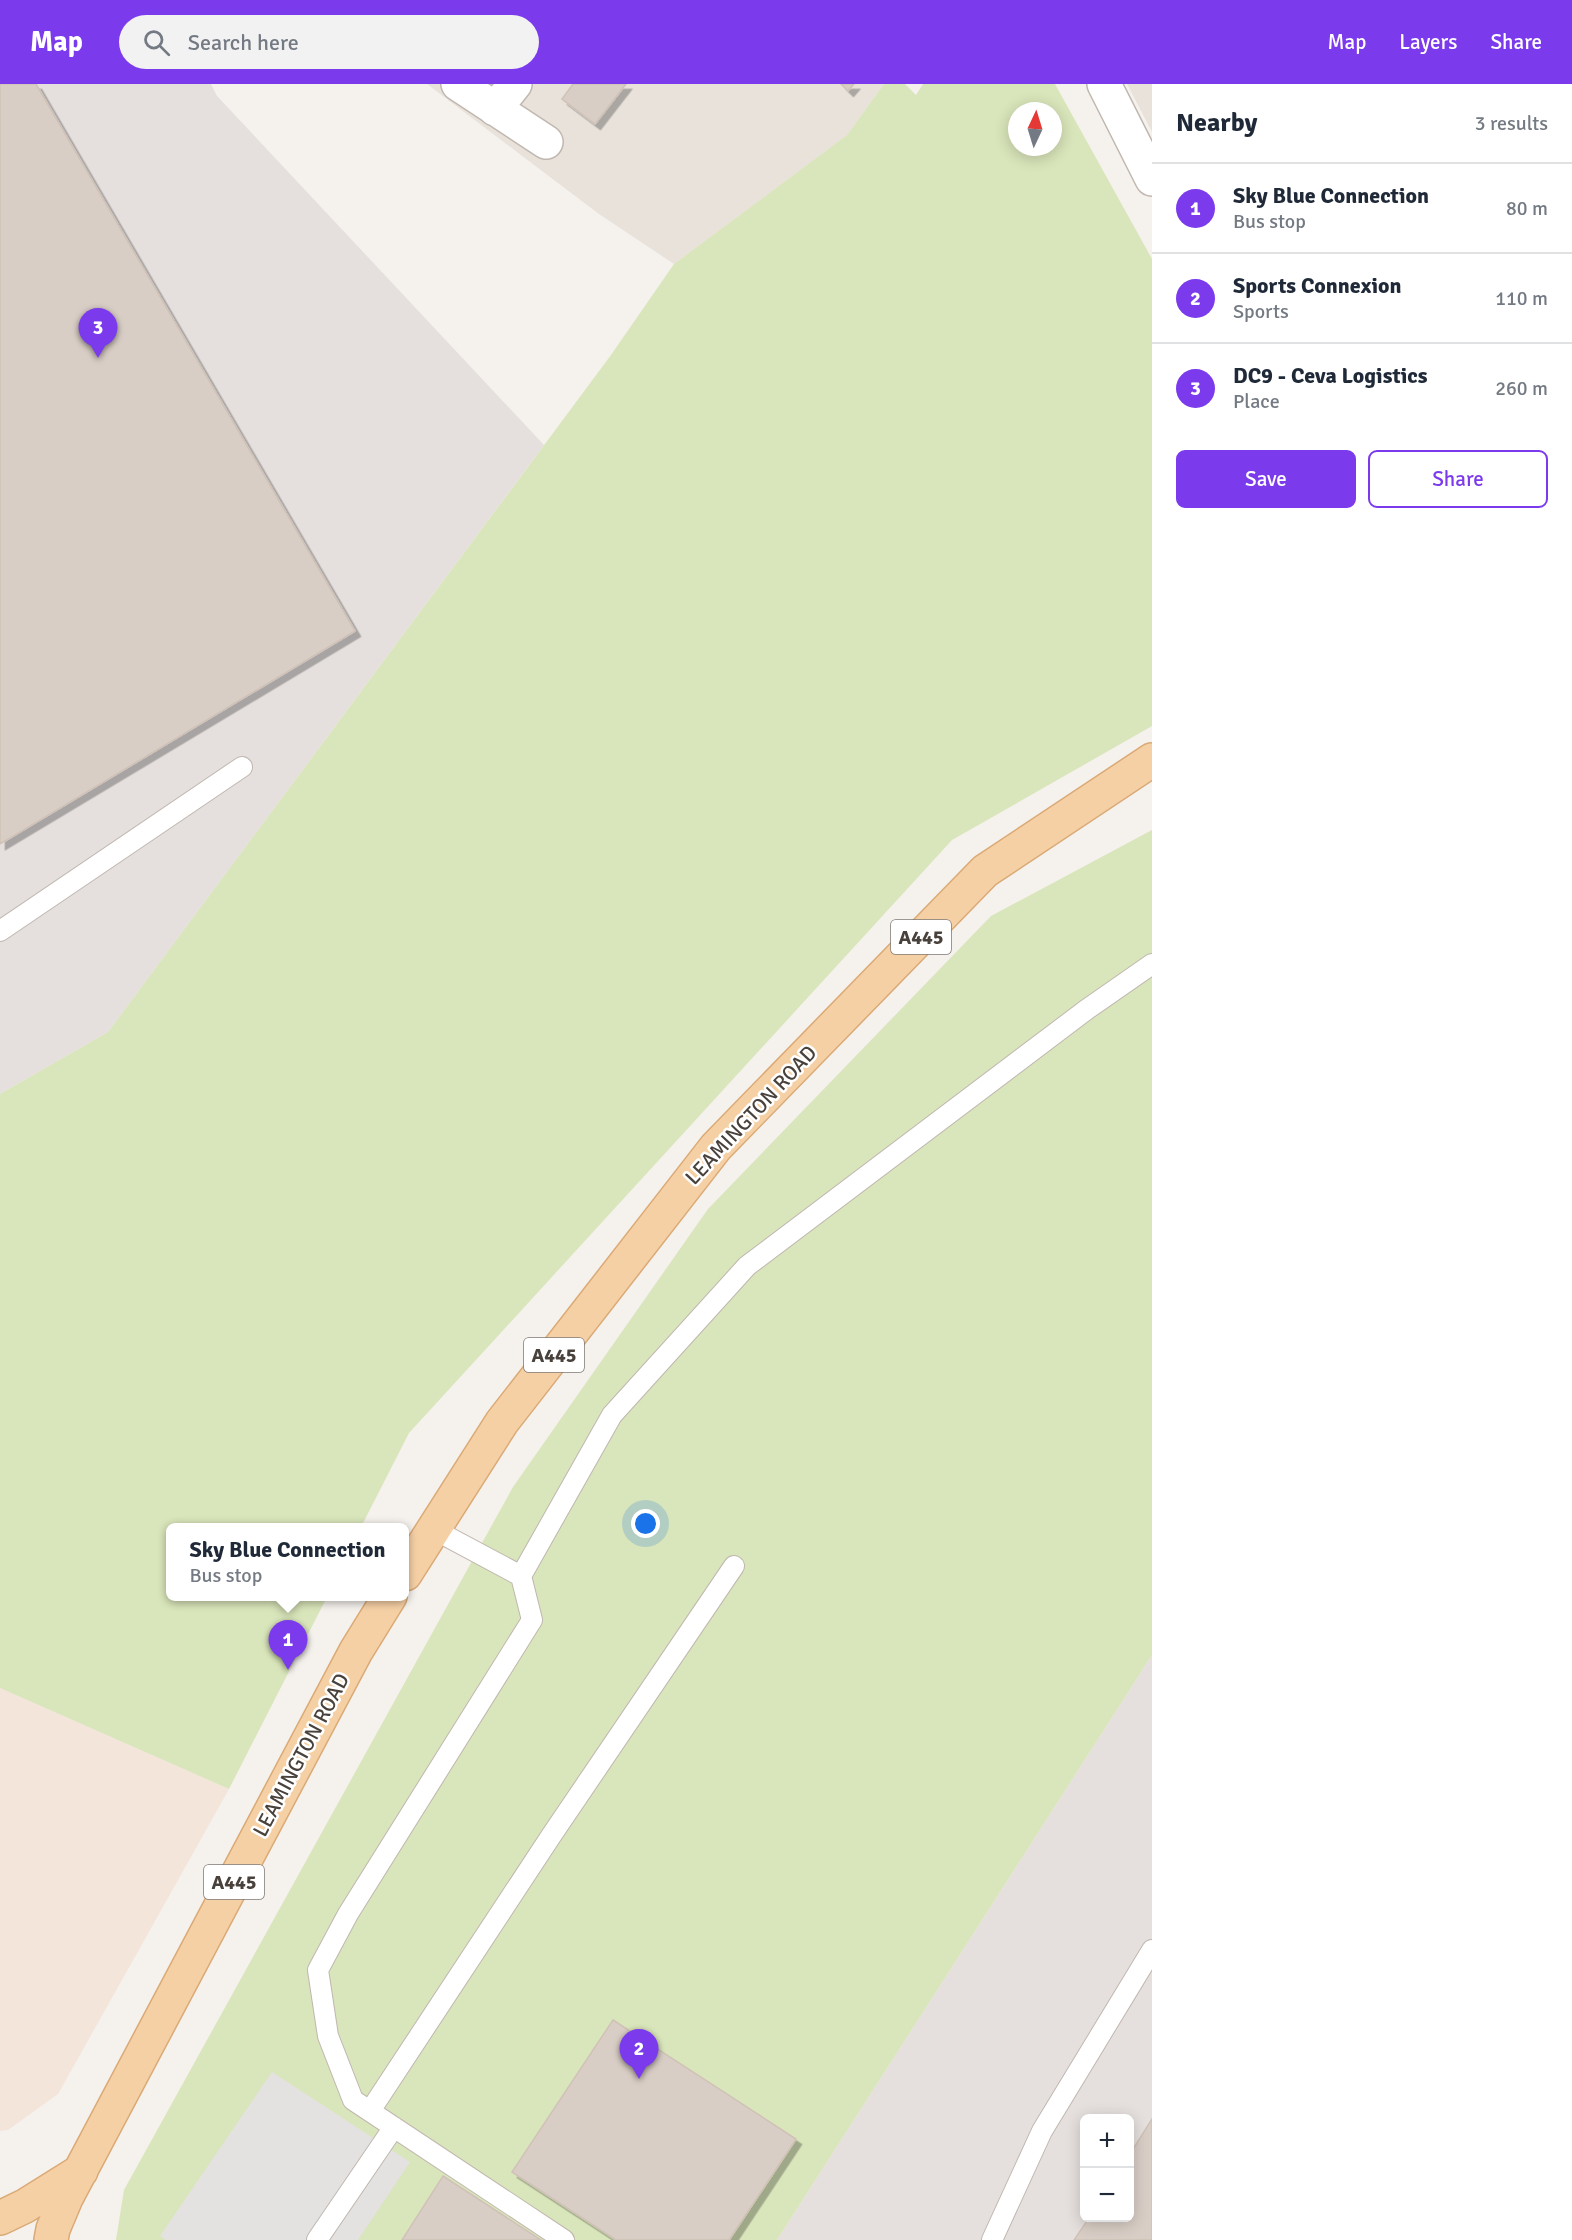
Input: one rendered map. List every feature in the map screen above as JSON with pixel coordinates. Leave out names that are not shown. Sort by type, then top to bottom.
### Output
[{"type":"main road","name":"LEAMINGTON ROAD","points":[[409,1568],[502,1422],[716,1147],[985,871],[1152,760]]},
{"type":"main road","name":"LEAMINGTON ROAD","points":[[51,2240],[53,2229],[81,2171],[356,1651],[387,1601]]},
{"type":"main road","points":[[0,2218],[25,2206],[81,2171]]},
{"type":"street","points":[[458,84],[505,96],[546,142]]},
{"type":"street","points":[[1104,84],[1152,179]]},
{"type":"lane","points":[[0,931],[242,767]]},
{"type":"lane","points":[[564,2240],[353,2100],[328,2036],[318,1970],[348,1914],[532,1620],[521,1576],[612,1415],[747,1266],[1152,964]]},
{"type":"lane","points":[[433,1529],[521,1576]]},
{"type":"lane","points":[[370,2111],[551,1836],[735,1566]]},
{"type":"lane","points":[[992,2240],[1042,2131],[1152,1950]]},
{"type":"lane","points":[[317,2240],[394,2127]]},
{"type":"shaded area","points":[[0,84],[211,84],[217,96],[544,445],[108,1032],[0,1094]]},
{"type":"shaded area","points":[[427,84],[884,84],[847,135],[674,264],[599,214]]},
{"type":"shaded area","points":[[1127,84],[1152,84],[1152,132]]},
{"type":"shaded area","points":[[1152,1655],[1152,2240],[777,2240]]},
{"type":"shaded area","points":[[0,1688],[229,1789],[58,2094],[8,2130],[0,2131]]},
{"type":"shaded area","points":[[272,2072],[410,2162],[358,2240],[166,2240],[160,2236]]},
{"type":"green space","points":[[884,84],[905,84],[916,95],[923,84],[1055,84],[1152,259],[1152,726],[952,840],[409,1433],[363,1523],[166,1523],[166,1601],[325,1601],[229,1789],[0,1688],[0,1094],[108,1032],[611,355],[674,264],[847,135]]},
{"type":"green space","points":[[1152,830],[1152,1655],[777,2240],[116,2240],[124,2190],[513,1487],[708,1209],[991,916]]},
{"type":"building","points":[[0,84],[36,84],[355,631],[0,844]]},
{"type":"building","points":[[573,84],[626,84],[595,124],[562,99]]},
{"type":"building","points":[[841,84],[854,84],[848,91]]},
{"type":"building","points":[[613,2020],[796,2139],[729,2240],[616,2240],[512,2172]]},
{"type":"building","points":[[1152,2119],[1152,2240],[1074,2240],[1086,2222],[1134,2222],[1134,2148]]},
{"type":"building","points":[[443,2176],[541,2240],[402,2240]]},
{"type":"place","name":"DC9 - Ceva Logistics","points":[[98,358]]},
{"type":"place","name":"Sky Blue Connection","points":[[288,1670]]},
{"type":"place","name":"Sports Connexion","points":[[639,2079]]}]
